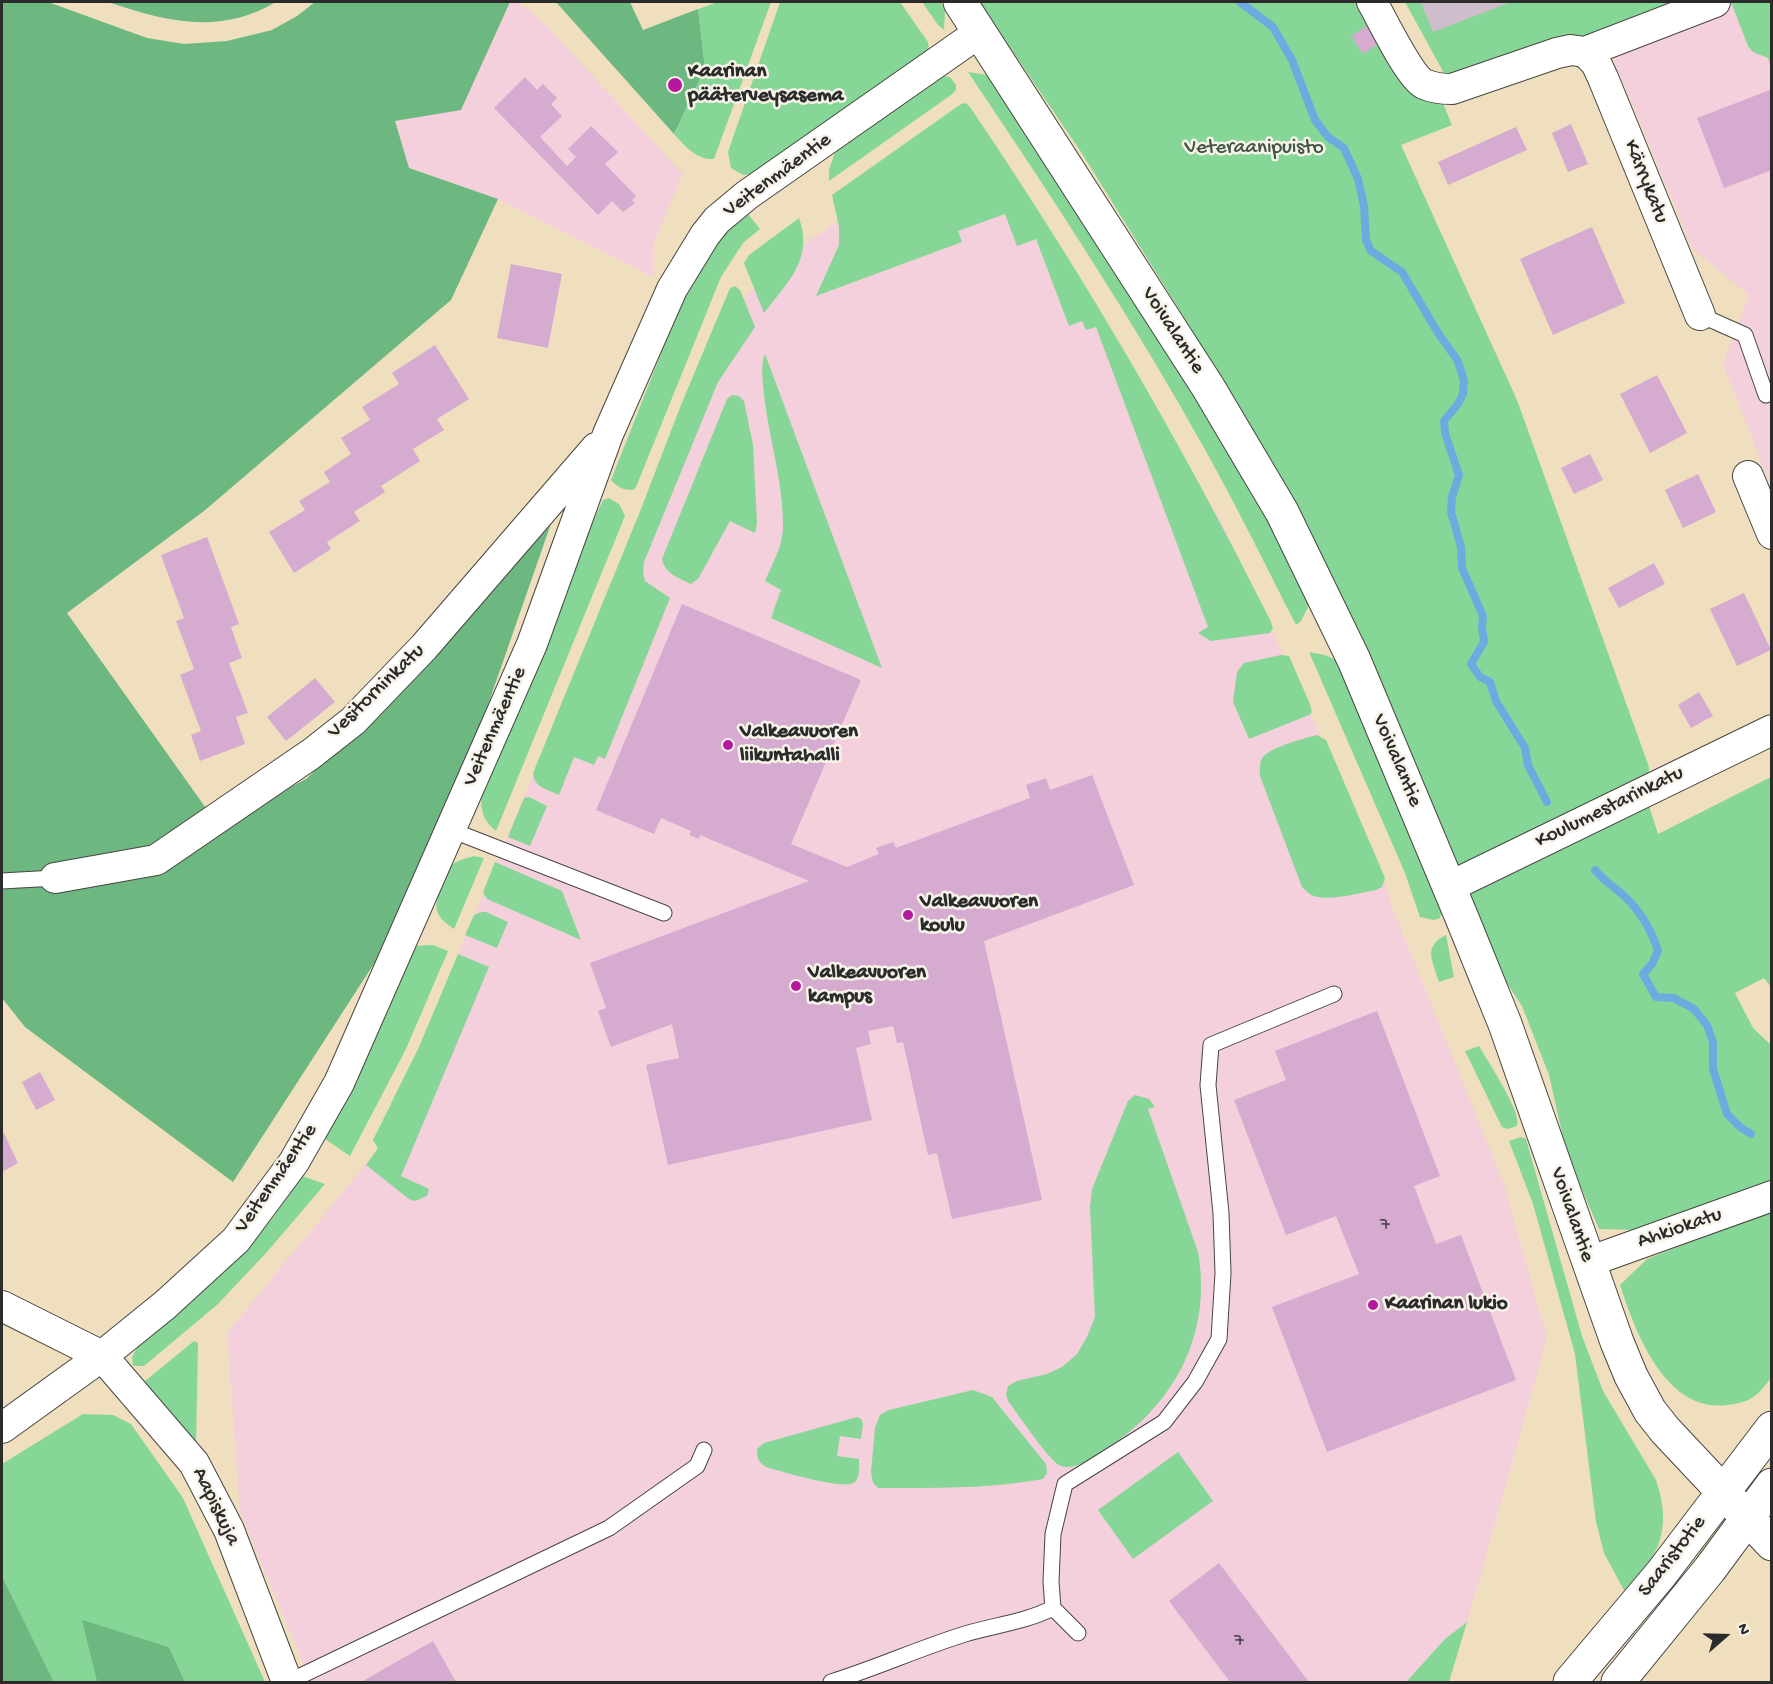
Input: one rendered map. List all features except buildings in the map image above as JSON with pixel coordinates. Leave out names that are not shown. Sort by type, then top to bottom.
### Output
[{"type":"street","name":"Voivalantie","points":[[960,2],[1202,377],[1282,512],[1354,660],[1505,1024],[1588,1262],[1631,1376],[1650,1411],[1665,1430],[1772,1544]]},
{"type":"street","points":[[1372,2],[1412,71],[1422,83],[1437,88],[1452,89],[1557,53],[1585,52],[1715,2]]},
{"type":"street","name":"Veitenmäentie","points":[[2,1428],[102,1356],[165,1305],[236,1240],[294,1162],[339,1083],[532,644],[608,434],[672,289],[705,235],[717,220],[747,195],[980,32]]},
{"type":"street","name":"Kärrykatu","points":[[1585,52],[1596,63],[1603,78],[1700,315]]},
{"type":"street","name":"Vesitorninkatu","points":[[55,878],[156,861],[311,754],[353,721],[424,647],[608,434]]},
{"type":"street","points":[[1748,476],[1772,534]]},
{"type":"street","name":"Koulumestarinkatu","points":[[1449,887],[1772,730]]},
{"type":"street","name":"Ahkiokatu","points":[[1588,1262],[1772,1196]]},
{"type":"street","points":[[2,1306],[102,1356]]},
{"type":"street","name":"Aapiskuja","points":[[102,1356],[194,1463],[229,1530],[287,1682]]},
{"type":"street","name":"Saaristotie","points":[[1570,1683],[1661,1574],[1772,1428]]},
{"type":"street","name":"Saaristotie","points":[[1618,1683],[1710,1569],[1772,1485]]},
{"type":"lane","points":[[1700,315],[1745,335],[1766,394]]},
{"type":"lane","points":[[451,830],[664,912]]},
{"type":"lane","points":[[2,881],[55,878]]},
{"type":"lane","points":[[1078,1633],[1053,1608],[1051,1582],[1053,1534],[1065,1484],[1164,1422],[1195,1382],[1220,1339],[1223,1273],[1221,1213],[1208,1085],[1211,1045],[1334,994]]},
{"type":"lane","points":[[287,1682],[609,1528],[697,1467],[704,1450]]},
{"type":"lane","points":[[831,1683],[966,1634],[1009,1625],[1053,1608]]},
{"type":"shaded area","points":[[510,2],[518,2],[544,23],[683,174],[653,245],[653,277],[498,199],[409,168],[395,121],[461,109]]},
{"type":"shaded area","points":[[1406,2],[1631,2],[1447,74]]},
{"type":"shaded area","points":[[1631,2],[1771,2],[1771,487],[1723,364],[1749,295],[1693,249],[1595,16]]},
{"type":"shaded area","name":"Valkeavuoren koulu","points":[[952,144],[1035,208],[1223,525],[1378,860],[1392,907],[1504,1184],[1547,1339],[1467,1622],[1445,1639],[1406,1682],[311,1682],[240,1512],[227,1333],[375,1153],[702,371],[735,310],[772,266]]},
{"type":"green space","points":[[2,2],[48,2],[147,38],[184,44],[227,41],[272,30],[297,16],[315,2],[510,2],[461,110],[395,121],[409,168],[498,199],[451,300],[204,511],[67,613],[218,825],[306,779],[379,709],[554,515],[483,719],[375,962],[233,1182],[25,1027],[2,998]]},
{"type":"green space","points":[[108,2],[276,2],[235,19],[193,22],[151,15]]},
{"type":"green space","name":"Kaarinan pääterveysasema","points":[[556,2],[630,2],[643,30],[698,9],[705,68],[674,134]]},
{"type":"green space","points":[[718,2],[771,2],[714,159],[708,159],[696,155],[674,134],[705,68],[698,9]]},
{"type":"green space","points":[[780,2],[900,2],[928,42],[929,50],[754,174],[743,175],[731,168],[728,152]]},
{"type":"green space","points":[[922,2],[941,2],[945,12],[944,30],[938,25]]},
{"type":"green space","name":"Veteraanipuisto","points":[[979,2],[1358,2],[1442,101],[1452,125],[1401,145],[1517,400],[1649,767],[1648,803],[1658,834],[1771,777],[1771,987],[1764,978],[1735,993],[1753,1028],[1771,1045],[1771,1180],[1668,1223],[1641,1230],[1599,1229],[1567,1155],[1549,1075],[1522,1006],[1489,956],[1262,457],[1185,319],[1081,152]]},
{"type":"green space","points":[[1405,2],[1421,2],[1433,32],[1511,2],[1686,2],[1592,35],[1543,44],[1459,73],[1445,75]]},
{"type":"green space","points":[[1731,2],[1771,2],[1771,68],[1768,58],[1753,52],[1748,46]]},
{"type":"green space","points":[[968,72],[988,75],[1080,202],[1265,516],[1309,605],[1301,621],[1296,625],[1219,476],[1152,357],[1062,213]]},
{"type":"green space","points":[[943,76],[950,77],[956,85],[956,90],[951,95],[829,181],[829,170],[835,152]]},
{"type":"green space","points":[[966,103],[1052,232],[1129,359],[1237,555],[1271,622],[1273,628],[1270,633],[1211,641],[1198,633],[1208,627],[1096,327],[1086,330],[1082,321],[1069,326],[1036,239],[1017,246],[1005,214],[958,231],[962,242],[816,296],[839,245],[839,227],[832,195],[961,104]]},
{"type":"green space","points":[[748,214],[760,229],[743,243],[721,277],[636,487],[633,490],[620,488],[611,480],[687,288],[721,235]]},
{"type":"green space","points":[[799,218],[803,233],[801,258],[789,281],[764,313],[744,263],[749,255]]},
{"type":"green space","points":[[735,286],[740,290],[755,327],[718,382],[644,562],[645,581],[670,598],[605,759],[598,756],[594,765],[574,757],[559,795],[539,785],[533,773],[681,405],[730,288]]},
{"type":"green space","points":[[765,354],[882,668],[771,618],[781,590],[765,581],[781,543],[783,512],[764,395],[762,369]]},
{"type":"green space","points":[[732,395],[739,396],[744,401],[753,445],[757,523],[755,533],[730,521],[698,579],[691,584],[669,572],[662,559],[727,399]]},
{"type":"green space","points":[[609,498],[619,504],[625,516],[496,831],[484,816],[481,797],[580,549],[603,500]]},
{"type":"green space","points":[[1309,652],[1336,660],[1442,912],[1440,918],[1434,920],[1420,917],[1405,873]]},
{"type":"green space","points":[[1281,655],[1289,656],[1312,712],[1249,739],[1233,702],[1237,672],[1244,663]]},
{"type":"green space","points":[[1317,735],[1326,740],[1385,878],[1382,887],[1376,890],[1324,898],[1313,896],[1302,887],[1260,776],[1260,766],[1267,753],[1288,743]]},
{"type":"green space","points":[[529,797],[547,806],[530,846],[508,837],[524,798]]},
{"type":"green space","points":[[474,856],[484,858],[454,929],[438,913],[438,896],[451,866],[460,860]]},
{"type":"green space","points":[[495,862],[562,891],[581,940],[487,899],[483,892]]},
{"type":"green space","points":[[481,912],[508,922],[497,948],[465,935],[474,915]]},
{"type":"green space","points":[[1446,935],[1454,977],[1439,982],[1431,955],[1434,944]]},
{"type":"green space","points":[[433,945],[448,951],[406,1049],[350,1156],[325,1139],[414,946]]},
{"type":"green space","points":[[458,954],[489,967],[401,1176],[429,1189],[427,1196],[415,1201],[409,1199],[366,1165],[378,1148],[373,1140],[419,1047]]},
{"type":"green space","points":[[1479,1046],[1510,1099],[1517,1126],[1507,1129],[1502,1127],[1465,1051]]},
{"type":"green space","points":[[1135,1095],[1149,1099],[1155,1107],[1148,1109],[1198,1252],[1201,1283],[1199,1313],[1193,1341],[1182,1367],[1167,1392],[1148,1414],[1126,1435],[1091,1458],[1076,1466],[1065,1467],[1054,1461],[1041,1446],[1008,1401],[1006,1394],[1008,1386],[1017,1381],[1047,1374],[1062,1367],[1077,1354],[1087,1337],[1095,1317],[1090,1207],[1092,1189],[1128,1101]]},
{"type":"green space","points":[[1521,1137],[1526,1139],[1582,1336],[1603,1391],[1656,1480],[1661,1498],[1663,1514],[1659,1541],[1647,1567],[1626,1594],[1604,1553],[1596,1522],[1575,1354],[1533,1204],[1509,1141]]},
{"type":"green space","points":[[302,1176],[325,1184],[267,1252],[218,1304],[144,1366],[133,1366],[132,1357],[137,1348],[224,1270],[272,1219]]},
{"type":"green space","points":[[1771,1210],[1771,1378],[1758,1394],[1748,1400],[1727,1405],[1705,1404],[1686,1396],[1670,1383],[1656,1365],[1634,1324],[1620,1285],[1647,1259]]},
{"type":"green space","points":[[194,1341],[198,1343],[196,1446],[143,1386],[145,1381]]},
{"type":"green space","points":[[973,1390],[992,1397],[1046,1464],[1047,1473],[1043,1479],[1002,1485],[940,1488],[878,1488],[873,1483],[871,1472],[875,1428],[880,1415],[889,1410]]},
{"type":"green space","points":[[83,1414],[113,1415],[131,1424],[183,1498],[265,1682],[185,1682],[169,1647],[83,1621],[97,1682],[54,1682],[2,1576],[2,1464]]},
{"type":"green space","points":[[857,1417],[863,1424],[861,1439],[840,1436],[837,1456],[859,1459],[855,1482],[839,1484],[812,1479],[766,1467],[758,1460],[757,1449],[764,1443]]},
{"type":"green space","points":[[1178,1452],[1213,1501],[1133,1559],[1098,1510]]},
{"type":"green space","points":[[2,1576],[54,1682],[2,1682]]},
{"type":"green space","points":[[82,1620],[169,1647],[185,1682],[97,1682]]},
{"type":"green space","points":[[1467,1622],[1449,1682],[1406,1682],[1445,1639]]},
{"type":"waterway","points":[[1240,2],[1273,27],[1292,60],[1315,120],[1328,137],[1344,148],[1358,179],[1364,206],[1366,240],[1371,251],[1402,272],[1438,333],[1458,361],[1464,381],[1463,394],[1444,421],[1445,433],[1459,475],[1452,497],[1451,512],[1461,547],[1462,568],[1483,616],[1484,642],[1471,664],[1480,677],[1490,682],[1496,701],[1525,748],[1528,765],[1547,802]]},
{"type":"waterway","points":[[1595,870],[1629,901],[1649,928],[1658,951],[1652,964],[1643,974],[1656,997],[1674,998],[1694,1009],[1707,1025],[1713,1042],[1713,1069],[1727,1114],[1751,1134]]},
{"type":"place","name":"Kaarinan pääterveysasema","points":[[675,85]]},
{"type":"place","name":"Valkeavuoren liikuntahalli","points":[[728,745]]},
{"type":"place","name":"Valkeavuoren koulu","points":[[908,915]]},
{"type":"place","name":"Valkeavuoren kampus","points":[[796,986]]},
{"type":"place","name":"Kaarinan lukio","points":[[1373,1305]]}]
